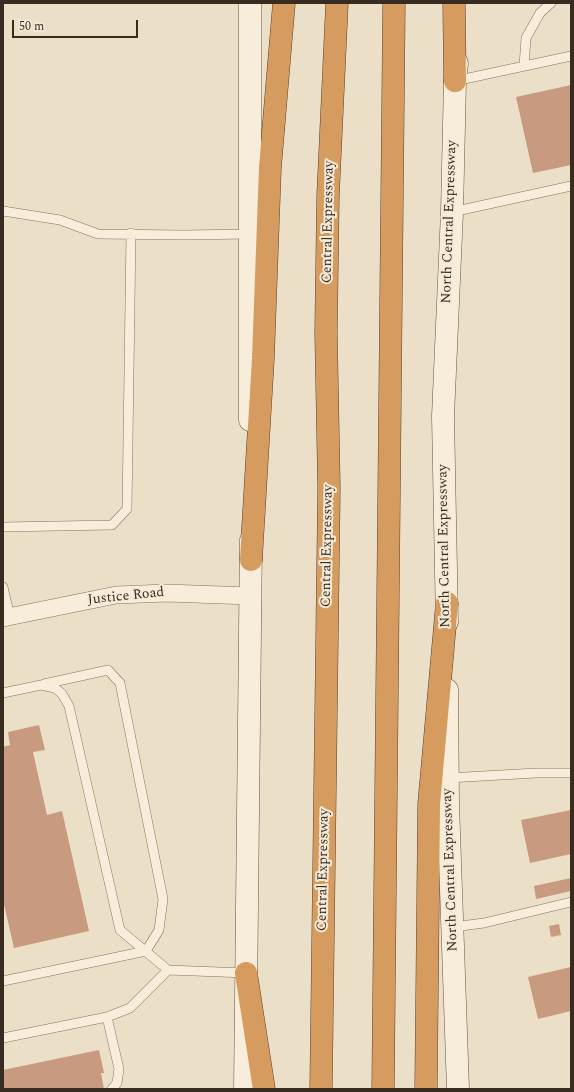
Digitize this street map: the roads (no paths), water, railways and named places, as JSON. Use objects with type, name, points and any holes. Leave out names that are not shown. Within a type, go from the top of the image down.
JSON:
[{"type":"highway","points":[[251,560],[264,359],[270,168],[284,3]]},
{"type":"highway","name":"Central Expressway","points":[[321,1089],[329,488],[327,302],[328,196],[337,3]]},
{"type":"highway","points":[[383,1089],[394,3]]},
{"type":"highway","points":[[454,3],[455,81]]},
{"type":"highway","points":[[426,1089],[429,804],[447,603]]},
{"type":"highway","points":[[246,973],[264,1089]]},
{"type":"main road","points":[[245,1089],[251,560],[249,234],[250,3]]},
{"type":"main road","name":"North Central Expressway","points":[[458,1089],[448,778],[447,603],[442,416],[452,212],[455,81],[463,3]]},
{"type":"street","name":"Justice Road","points":[[7,618],[122,595],[167,593],[250,596]]},
{"type":"lane","points":[[524,66],[526,38],[540,13],[551,3]]},
{"type":"lane","points":[[455,81],[571,56]]},
{"type":"lane","points":[[452,212],[571,186]]},
{"type":"lane","points":[[3,211],[60,220],[98,234],[249,234]]},
{"type":"lane","points":[[3,527],[112,525],[127,509],[131,233]]},
{"type":"lane","points":[[3,587],[7,618]]},
{"type":"lane","points":[[3,693],[108,670],[120,682],[163,899],[159,930],[146,951],[3,981]]},
{"type":"lane","points":[[41,685],[55,688],[62,694],[69,706],[120,930],[168,970],[246,973]]},
{"type":"lane","points":[[448,778],[536,773],[570,773]]},
{"type":"lane","points":[[453,928],[484,923],[571,902]]},
{"type":"lane","points":[[3,1038],[107,1018],[130,1008],[168,970]]},
{"type":"lane","points":[[107,1018],[119,1069],[117,1083],[112,1089]]}]
